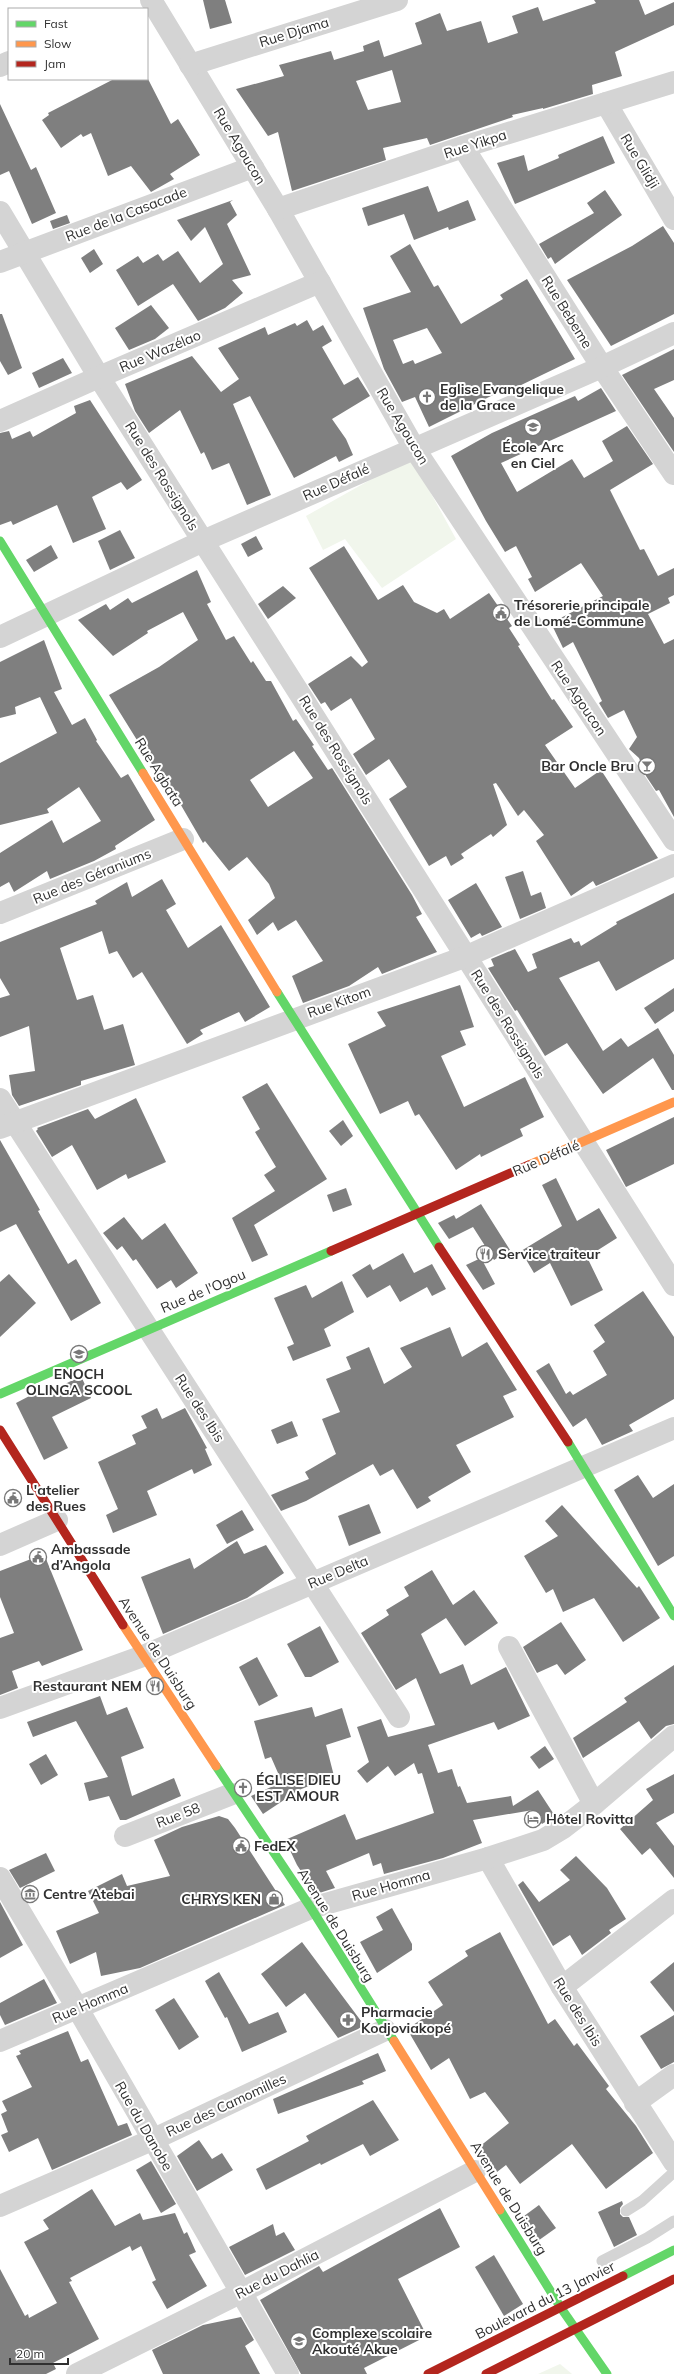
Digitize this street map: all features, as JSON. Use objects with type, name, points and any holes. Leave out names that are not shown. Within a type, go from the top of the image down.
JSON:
[{"type":"main road","name":"Rue Agbata","points":[[0,541],[294,1018],[417,1213],[584,1466],[674,1616]]},
{"type":"main road","name":"Rue Défalé","points":[[417,1213],[674,1102]]},
{"type":"main road","name":"Rue de l'Ogou","points":[[0,1394],[417,1213]]},
{"type":"main road","name":"Avenue de Duisburg","points":[[0,1430],[232,1794],[311,1908],[385,2030],[561,2308],[608,2374]]},
{"type":"main road","name":"Boulevard du 13 Janvier","points":[[428,2374],[674,2250]]},
{"type":"main road","points":[[486,2374],[576,2330],[674,2279]]},
{"type":"street","name":"Rue Djama","points":[[190,65],[397,0]]},
{"type":"street","name":"Rue Agoucon","points":[[152,7],[190,65],[278,209],[414,448],[674,840]]},
{"type":"street","name":"Rue Yikpa","points":[[278,209],[463,147],[674,82]]},
{"type":"street","name":"Rue Glidji","points":[[606,103],[674,219]]},
{"type":"street","name":"Rue Bebeme","points":[[463,147],[602,367],[674,474]]},
{"type":"street","name":"Rue de la Casacade","points":[[0,262],[253,167]]},
{"type":"street","name":"Rue des Rossignols","points":[[0,212],[99,377],[466,956],[581,1142],[674,1286]]},
{"type":"street","name":"Rue Wazélao","points":[[0,421],[320,282]]},
{"type":"street","name":"Rue Défalé","points":[[0,637],[203,541],[602,367],[674,332]]},
{"type":"street","name":"Rue des Géraniums","points":[[0,913],[184,839]]},
{"type":"street","name":"Rue Kitom","points":[[7,1125],[294,1018],[466,956],[674,865]]},
{"type":"street","name":"Rue des Ibis","points":[[0,1099],[7,1125],[150,1329],[399,1717]]},
{"type":"street","name":"Rue Delta","points":[[0,1708],[143,1656],[674,1428]]},
{"type":"street","points":[[0,1544],[57,1520]]},
{"type":"street","points":[[509,1647],[594,1804]]},
{"type":"street","name":"Rue Homma","points":[[0,2041],[78,2009],[311,1908],[488,1858],[543,1840],[594,1804],[674,1736]]},
{"type":"street","name":"Rue 58","points":[[124,1836],[232,1794]]},
{"type":"street","name":"Rue des Ibis","points":[[488,1858],[562,1987],[674,2162]]},
{"type":"street","name":"Rue du Danobe","points":[[0,1878],[78,2009],[240,2293],[288,2374]]},
{"type":"street","points":[[562,1987],[674,1900]]},
{"type":"street","name":"Rue des Camomilles","points":[[0,2206],[152,2140],[385,2030]]},
{"type":"street","points":[[635,2103],[674,2075]]},
{"type":"street","name":"Rue du Dahlia","points":[[77,2374],[240,2293],[475,2171]]},
{"type":"lane","points":[[626,2211],[642,2201],[674,2172]]},
{"type":"lane","points":[[602,2261],[647,2238],[674,2221]]},
{"type":"shaded area","points":[[411,457],[456,539],[382,588],[345,539],[323,550],[306,516]]},
{"type":"shaded area","points":[[560,2364],[572,2374],[538,2374]]},
{"type":"building","points":[[203,0],[225,0],[232,23],[210,29]]},
{"type":"building","points":[[594,0],[639,0],[645,15],[674,2],[674,25],[615,52],[622,76],[592,85],[593,94],[543,109],[512,115],[513,117],[430,145],[427,138],[383,148],[386,160],[292,191],[278,132],[268,136],[236,89],[284,76],[279,65],[331,51],[334,60],[364,51],[363,46],[379,40],[384,57],[422,44],[415,23],[440,13],[447,31],[481,21],[488,43],[518,33],[512,16],[538,7],[543,21],[596,3]],"holes":[[[392,70],[401,102],[368,110],[356,81]]]},
{"type":"building","points":[[148,79],[171,124],[178,119],[200,155],[170,174],[174,179],[151,192],[131,166],[108,176],[91,133],[83,137],[81,134],[61,148],[42,120],[49,115],[48,113],[112,80]]},
{"type":"building","points":[[0,104],[31,170],[36,167],[56,213],[32,224],[9,171],[0,175]]},
{"type":"building","points":[[603,136],[615,163],[515,204],[497,163],[524,155],[528,171],[559,158],[558,155]]},
{"type":"building","points":[[428,186],[438,212],[468,200],[476,220],[449,230],[448,227],[414,240],[404,214],[368,226],[362,208]]},
{"type":"building","points":[[605,190],[622,215],[555,264],[551,257],[548,259],[539,244],[594,213],[587,203]]},
{"type":"building","points":[[233,200],[230,202],[237,215],[227,224],[251,275],[232,280],[243,293],[225,308],[198,321],[173,284],[138,306],[116,270],[138,256],[143,263],[158,254],[163,261],[178,251],[200,283],[223,264],[205,227],[191,241],[177,220]]},
{"type":"building","points":[[67,215],[70,223],[53,229],[50,221]]},
{"type":"building","points":[[663,226],[674,243],[674,314],[611,346],[567,280],[632,246]]},
{"type":"building","points":[[410,244],[434,287],[438,285],[461,324],[503,299],[500,295],[527,279],[575,359],[515,388],[513,385],[429,427],[415,397],[402,402],[384,369],[363,308],[411,292],[390,256]],"holes":[[[427,328],[442,353],[415,364],[413,360],[403,364],[393,340]]]},
{"type":"building","points":[[94,249],[103,264],[90,273],[81,258]]},
{"type":"building","points":[[151,305],[169,328],[155,339],[129,350],[115,328]]},
{"type":"building","points":[[0,314],[2,314],[22,368],[8,375],[0,361]]},
{"type":"building","points":[[307,320],[313,331],[323,325],[332,341],[322,347],[344,385],[358,377],[370,396],[332,419],[346,439],[353,455],[339,462],[336,456],[294,478],[250,396],[233,404],[271,495],[247,505],[229,463],[212,470],[204,452],[201,454],[180,410],[149,433],[135,411],[125,384],[192,356],[221,392],[239,379],[218,348],[265,327],[268,335],[295,323],[297,326]]},
{"type":"building","points":[[674,349],[674,380],[654,389],[674,418],[674,452],[622,375]]},
{"type":"building","points":[[63,358],[72,373],[39,388],[32,373]]},
{"type":"building","points":[[601,388],[616,411],[501,463],[517,492],[572,459],[584,478],[613,461],[602,441],[627,426],[653,464],[610,490],[640,550],[644,549],[658,576],[674,568],[674,595],[668,598],[670,603],[648,614],[664,644],[674,639],[674,817],[659,790],[656,791],[646,776],[639,758],[629,749],[637,737],[624,710],[608,718],[599,703],[602,701],[573,642],[563,648],[551,623],[603,596],[581,563],[535,592],[528,579],[532,577],[516,546],[505,552],[486,521],[451,456],[492,433],[575,396],[578,401]]},
{"type":"building","points":[[90,400],[142,480],[127,490],[121,482],[92,497],[106,529],[73,543],[57,505],[13,525],[11,521],[0,525],[0,433],[9,431],[12,439],[30,431],[33,437],[76,413],[74,406]]},
{"type":"building","points":[[120,530],[135,558],[110,570],[98,541]]},
{"type":"building","points":[[256,536],[263,549],[248,557],[241,544]]},
{"type":"building","points":[[51,545],[58,558],[34,572],[26,560]]},
{"type":"building","points":[[344,546],[378,600],[403,585],[414,602],[437,613],[444,609],[450,619],[489,593],[512,626],[509,628],[520,645],[518,646],[552,700],[554,699],[573,727],[545,745],[575,788],[601,770],[658,858],[596,886],[593,881],[571,896],[536,841],[544,835],[524,810],[518,816],[496,783],[493,784],[507,825],[493,837],[491,834],[461,854],[464,858],[451,866],[446,856],[429,866],[389,799],[407,787],[389,759],[366,775],[353,754],[375,739],[351,698],[331,711],[325,702],[321,704],[308,684],[351,656],[362,667],[368,662],[309,568]]},
{"type":"building","points":[[197,570],[211,602],[207,604],[226,640],[234,636],[251,663],[253,661],[266,681],[271,681],[293,721],[296,719],[314,745],[312,746],[328,770],[332,768],[412,895],[422,914],[416,917],[437,952],[382,974],[378,967],[349,986],[303,1003],[292,976],[323,961],[296,920],[278,931],[273,922],[257,935],[248,920],[275,898],[269,884],[247,857],[229,871],[205,841],[203,843],[171,788],[168,790],[109,695],[159,667],[198,640],[183,612],[147,631],[148,633],[113,656],[78,620],[106,604],[110,610],[128,598],[132,603]],"holes":[[[294,751],[313,778],[268,807],[250,780]]]},
{"type":"building","points":[[283,586],[296,598],[268,619],[258,604]]},
{"type":"building","points":[[44,640],[62,689],[54,692],[72,725],[85,718],[97,740],[96,741],[121,778],[128,774],[155,820],[115,846],[116,849],[94,861],[50,879],[47,871],[14,892],[9,882],[0,887],[0,853],[52,820],[63,843],[101,821],[79,787],[47,809],[49,813],[0,825],[0,763],[57,733],[40,697],[15,707],[16,714],[0,718],[0,662]]},
{"type":"building","points":[[523,871],[531,896],[541,892],[546,908],[520,919],[505,877]]},
{"type":"building","points":[[162,879],[176,904],[166,910],[188,948],[221,925],[270,1007],[245,1022],[239,1012],[200,1030],[203,1034],[187,1044],[142,972],[133,978],[117,951],[109,954],[102,931],[60,948],[77,1000],[93,995],[104,1030],[123,1024],[135,1065],[81,1081],[81,1085],[19,1106],[12,1095],[9,1075],[35,1071],[29,1026],[0,1037],[0,998],[10,995],[0,978],[0,942],[97,904],[95,901],[127,882],[132,897]]},
{"type":"building","points":[[476,883],[502,927],[482,936],[480,933],[471,938],[448,900]]},
{"type":"building","points":[[674,893],[674,959],[616,991],[599,961],[559,978],[603,1051],[621,1038],[628,1047],[658,1028],[674,1055],[674,1090],[672,1090],[653,1058],[603,1094],[567,1043],[545,1056],[517,1010],[515,1011],[488,968],[494,966],[491,959],[515,949],[528,972],[537,968],[532,954],[571,938],[574,943],[579,941],[581,946],[617,924],[616,922]]},
{"type":"building","points":[[460,985],[474,1027],[460,1031],[466,1045],[441,1056],[464,1107],[525,1077],[544,1117],[520,1129],[523,1136],[481,1157],[480,1154],[456,1170],[419,1114],[415,1116],[408,1101],[380,1114],[348,1044],[386,1026],[377,1012]]},
{"type":"building","points":[[674,988],[674,1011],[655,1024],[644,1008]]},
{"type":"building","points":[[267,1083],[327,1179],[254,1225],[268,1255],[252,1262],[232,1218],[275,1191],[264,1175],[276,1167],[255,1132],[260,1129],[242,1097]]},
{"type":"building","points":[[136,1098],[166,1162],[128,1179],[126,1174],[97,1190],[72,1145],[52,1157],[36,1131],[38,1129],[37,1128],[88,1109],[95,1119]]},
{"type":"building","points":[[674,1117],[674,1164],[626,1187],[606,1150]]},
{"type":"building","points":[[343,1120],[353,1136],[341,1146],[329,1131]]},
{"type":"building","points":[[0,1140],[40,1210],[38,1211],[68,1264],[76,1259],[101,1303],[71,1321],[16,1224],[0,1232]]},
{"type":"building","points":[[556,1178],[577,1221],[599,1208],[617,1238],[587,1257],[603,1290],[571,1306],[550,1263],[534,1273],[521,1251],[562,1226],[542,1185]]},
{"type":"building","points":[[346,1188],[352,1205],[333,1212],[327,1195]]},
{"type":"building","points":[[481,1204],[510,1250],[494,1260],[473,1227],[449,1239],[438,1223],[454,1215],[456,1219]]},
{"type":"building","points":[[124,1217],[142,1240],[165,1223],[198,1273],[176,1288],[171,1280],[157,1289],[136,1259],[133,1261],[122,1246],[117,1250],[103,1233]]},
{"type":"building","points":[[403,1253],[414,1273],[432,1264],[446,1289],[432,1296],[427,1287],[400,1302],[390,1285],[367,1298],[352,1275],[370,1264],[373,1270]]},
{"type":"building","points":[[481,1258],[495,1284],[483,1290],[466,1265]]},
{"type":"building","points":[[9,1274],[36,1303],[0,1337],[0,1282]]},
{"type":"building","points":[[342,1281],[354,1312],[324,1329],[331,1346],[293,1361],[287,1347],[294,1344],[274,1298],[306,1285],[312,1298]]},
{"type":"building","points":[[643,1291],[674,1337],[674,1399],[629,1425],[633,1431],[602,1445],[586,1418],[573,1427],[536,1371],[549,1363],[566,1394],[570,1391],[573,1395],[607,1375],[593,1351],[605,1342],[594,1325]]},
{"type":"building","points":[[450,1327],[462,1357],[487,1342],[517,1390],[503,1396],[514,1417],[456,1445],[471,1472],[428,1497],[431,1501],[417,1509],[393,1469],[380,1476],[373,1464],[306,1501],[281,1511],[271,1495],[309,1479],[305,1472],[336,1454],[322,1419],[340,1412],[326,1379],[351,1369],[346,1357],[369,1347],[384,1384],[412,1367],[400,1348]]},
{"type":"building","points":[[81,1376],[91,1398],[52,1417],[68,1448],[44,1460],[16,1403],[39,1391],[41,1396]]},
{"type":"building","points":[[157,1408],[162,1419],[185,1408],[207,1448],[205,1449],[212,1465],[194,1474],[192,1469],[147,1491],[157,1515],[113,1533],[106,1515],[118,1509],[98,1462],[136,1444],[132,1435],[147,1428],[141,1416]]},
{"type":"building","points":[[292,1421],[298,1436],[277,1444],[271,1430]]},
{"type":"building","points":[[638,1475],[653,1498],[674,1484],[674,1556],[658,1566],[614,1490]]},
{"type":"building","points":[[369,1504],[381,1533],[349,1546],[338,1516]]},
{"type":"building","points":[[562,1505],[637,1588],[639,1586],[660,1618],[623,1642],[594,1598],[563,1612],[553,1589],[546,1593],[524,1556],[558,1536],[545,1521]]},
{"type":"building","points":[[242,1510],[254,1530],[227,1544],[216,1525]]},
{"type":"building","points":[[237,1541],[244,1554],[266,1545],[284,1573],[247,1598],[163,1634],[141,1577],[190,1558],[194,1569]]},
{"type":"building","points":[[44,1554],[83,1650],[42,1666],[39,1661],[12,1671],[18,1688],[0,1695],[0,1638],[14,1633],[0,1597],[0,1571]]},
{"type":"building","points":[[432,1570],[453,1605],[474,1590],[498,1623],[465,1646],[446,1618],[421,1634],[440,1674],[463,1664],[471,1685],[506,1667],[530,1716],[498,1730],[494,1722],[428,1745],[438,1773],[452,1769],[458,1787],[460,1786],[467,1803],[511,1796],[513,1806],[538,1790],[555,1816],[542,1824],[533,1810],[473,1820],[482,1843],[443,1858],[384,1874],[381,1863],[373,1866],[369,1853],[326,1871],[335,1888],[316,1894],[297,1865],[285,1840],[345,1814],[356,1840],[434,1813],[422,1773],[418,1774],[414,1763],[395,1776],[388,1766],[367,1783],[357,1771],[369,1762],[357,1727],[381,1719],[388,1737],[435,1725],[416,1678],[396,1690],[361,1633],[389,1615],[386,1610],[409,1596],[404,1587]]},
{"type":"building","points":[[561,1622],[586,1660],[565,1675],[557,1664],[537,1673],[523,1647]]},
{"type":"building","points":[[320,1626],[339,1662],[311,1677],[305,1677],[287,1644]]},
{"type":"building","points":[[257,1657],[278,1696],[259,1706],[239,1667]]},
{"type":"building","points":[[674,1665],[674,1724],[666,1726],[651,1739],[639,1721],[583,1758],[573,1738],[627,1702],[624,1698]]},
{"type":"building","points":[[100,1696],[107,1715],[127,1707],[144,1748],[121,1757],[132,1796],[174,1778],[181,1796],[126,1820],[120,1820],[109,1796],[89,1801],[84,1783],[108,1777],[76,1721],[33,1737],[27,1722]]},
{"type":"building","points":[[312,1707],[315,1717],[342,1708],[351,1737],[326,1745],[334,1776],[299,1790],[263,1814],[251,1796],[282,1782],[271,1757],[265,1759],[254,1721]]},
{"type":"building","points":[[545,1746],[554,1759],[539,1769],[530,1757]]},
{"type":"building","points":[[46,1754],[58,1775],[41,1785],[29,1764]]},
{"type":"building","points":[[674,1774],[674,1813],[656,1823],[674,1846],[674,1878],[650,1848],[642,1855],[620,1829],[653,1800],[646,1789]]},
{"type":"building","points":[[219,1816],[228,1819],[235,1828],[285,1905],[140,1968],[101,1976],[96,1952],[70,1964],[56,1931],[99,1913],[88,1891],[122,1874],[127,1886],[170,1876],[154,1840],[182,1827]]},
{"type":"building","points":[[46,1853],[55,1871],[20,1888],[9,1870]]},
{"type":"building","points":[[576,1856],[607,1888],[626,1919],[609,1930],[611,1933],[582,1955],[570,1935],[553,1946],[518,1885],[523,1881],[539,1902],[570,1880],[560,1870]]},
{"type":"building","points":[[0,1902],[23,1945],[0,1958]]},
{"type":"building","points":[[392,1908],[412,1944],[412,1950],[377,1973],[360,1942],[383,1930],[376,1917]]},
{"type":"building","points":[[500,1932],[548,2024],[555,2019],[574,2046],[577,2043],[609,2086],[606,2089],[636,2126],[653,2153],[606,2189],[572,2144],[520,2184],[506,2165],[497,2172],[479,2147],[509,2123],[485,2092],[470,2099],[449,2058],[431,2070],[407,2029],[443,2005],[428,1982],[468,1956],[465,1951]]},
{"type":"building","points":[[302,1942],[364,2025],[338,2038],[305,1993],[286,2007],[261,1974]]},
{"type":"building","points":[[674,1962],[674,2012],[650,1982]]},
{"type":"building","points":[[219,1972],[249,2024],[278,2012],[287,2032],[242,2052],[227,2017],[225,2018],[205,1981]]},
{"type":"building","points":[[44,1979],[57,2003],[5,2025],[0,2015],[0,2003]]},
{"type":"building","points":[[174,1998],[199,2037],[179,2050],[155,2010]]},
{"type":"building","points":[[674,2015],[674,2062],[661,2069],[640,2036]]},
{"type":"building","points":[[68,2031],[81,2062],[88,2059],[118,2126],[127,2123],[132,2135],[52,2170],[38,2138],[9,2152],[1,2135],[8,2132],[1,2114],[7,2111],[2,2101],[32,2087],[16,2056],[21,2054],[19,2051]]},
{"type":"building","points":[[378,2053],[386,2071],[362,2081],[364,2084],[278,2114],[273,2099]]},
{"type":"building","points":[[373,2100],[399,2140],[370,2156],[363,2144],[321,2165],[320,2163],[266,2190],[256,2169],[309,2141],[306,2136]]},
{"type":"building","points":[[199,2140],[212,2159],[222,2153],[233,2170],[197,2191],[177,2156]]},
{"type":"building","points":[[151,2161],[176,2204],[161,2213],[136,2170]]},
{"type":"building","points":[[92,2189],[115,2226],[140,2213],[143,2220],[175,2213],[184,2234],[187,2232],[196,2252],[189,2255],[207,2286],[167,2309],[152,2282],[156,2280],[141,2246],[132,2251],[130,2246],[70,2278],[72,2281],[69,2282],[99,2339],[53,2363],[56,2369],[46,2374],[0,2374],[0,2269],[25,2316],[28,2314],[29,2318],[57,2303],[24,2242],[49,2229],[43,2220]]},
{"type":"building","points":[[622,2201],[623,2204],[620,2208],[620,2214],[623,2217],[629,2217],[637,2235],[614,2247],[598,2212]]},
{"type":"building","points":[[539,2205],[556,2228],[535,2243],[520,2219]]},
{"type":"building","points":[[440,2208],[460,2247],[398,2279],[427,2336],[364,2368],[367,2374],[301,2374],[260,2300],[319,2266],[323,2272]]},
{"type":"building","points":[[273,2224],[276,2236],[284,2232],[295,2250],[245,2275],[229,2247]]},
{"type":"building","points":[[494,2255],[523,2304],[504,2316],[475,2267]]},
{"type":"building","points":[[241,2317],[254,2340],[245,2346],[260,2374],[163,2374],[152,2350],[203,2325]]},
{"type":"traffic: fast","points":[[0,541],[143,773]]},
{"type":"traffic: fast","points":[[277,992],[439,1247]]},
{"type":"traffic: fast","points":[[0,1394],[331,1251]]},
{"type":"traffic: fast","points":[[568,1442],[674,1616]]},
{"type":"traffic: fast","points":[[216,1766],[311,1908],[394,2041]]},
{"type":"traffic: fast","points":[[500,2210],[561,2308],[607,2374]]},
{"type":"traffic: fast","points":[[623,2276],[674,2250]]},
{"type":"traffic: slow","points":[[143,773],[277,992]]},
{"type":"traffic: slow","points":[[529,1165],[674,1102]]},
{"type":"traffic: slow","points":[[123,1625],[216,1766]]},
{"type":"traffic: slow","points":[[394,2041],[500,2210]]},
{"type":"traffic: jam","points":[[331,1251],[529,1165]]},
{"type":"traffic: jam","points":[[439,1247],[568,1442]]},
{"type":"traffic: jam","points":[[0,1430],[123,1625]]},
{"type":"traffic: jam","points":[[428,2374],[623,2276]]},
{"type":"traffic: jam","points":[[486,2374],[674,2279]]},
{"type":"place","name":"Eglise Evangelique de la Grace","points":[[427,397]]},
{"type":"place","name":"École Arc en Ciel","points":[[533,427]]},
{"type":"place","name":"Trésorerie principale de Lomé-Commune","points":[[501,613]]},
{"type":"place","name":"Bar Oncle Bru","points":[[647,766]]},
{"type":"place","name":"Service traiteur","points":[[485,1254]]},
{"type":"place","name":"ENOCH OLINGA SCOOL","points":[[79,1354]]},
{"type":"place","name":"L'atelier des Rues","points":[[13,1498]]},
{"type":"place","name":"Ambassade d’Angola","points":[[38,1557]]},
{"type":"place","name":"Restaurant NEM","points":[[155,1686]]},
{"type":"place","name":"ÉGLISE DIEU EST AMOUR","points":[[243,1788]]},
{"type":"place","name":"Hôtel Rovitta","points":[[533,1819]]},
{"type":"place","name":"FedEX","points":[[241,1846]]},
{"type":"place","name":"Centre Atebai","points":[[30,1894]]},
{"type":"place","name":"CHRYS KEN","points":[[274,1899]]},
{"type":"place","name":"Pharmacie Kodjoviakopé","points":[[348,2020]]},
{"type":"place","name":"Complexe scolaire Akouté Akue","points":[[299,2341]]}]
